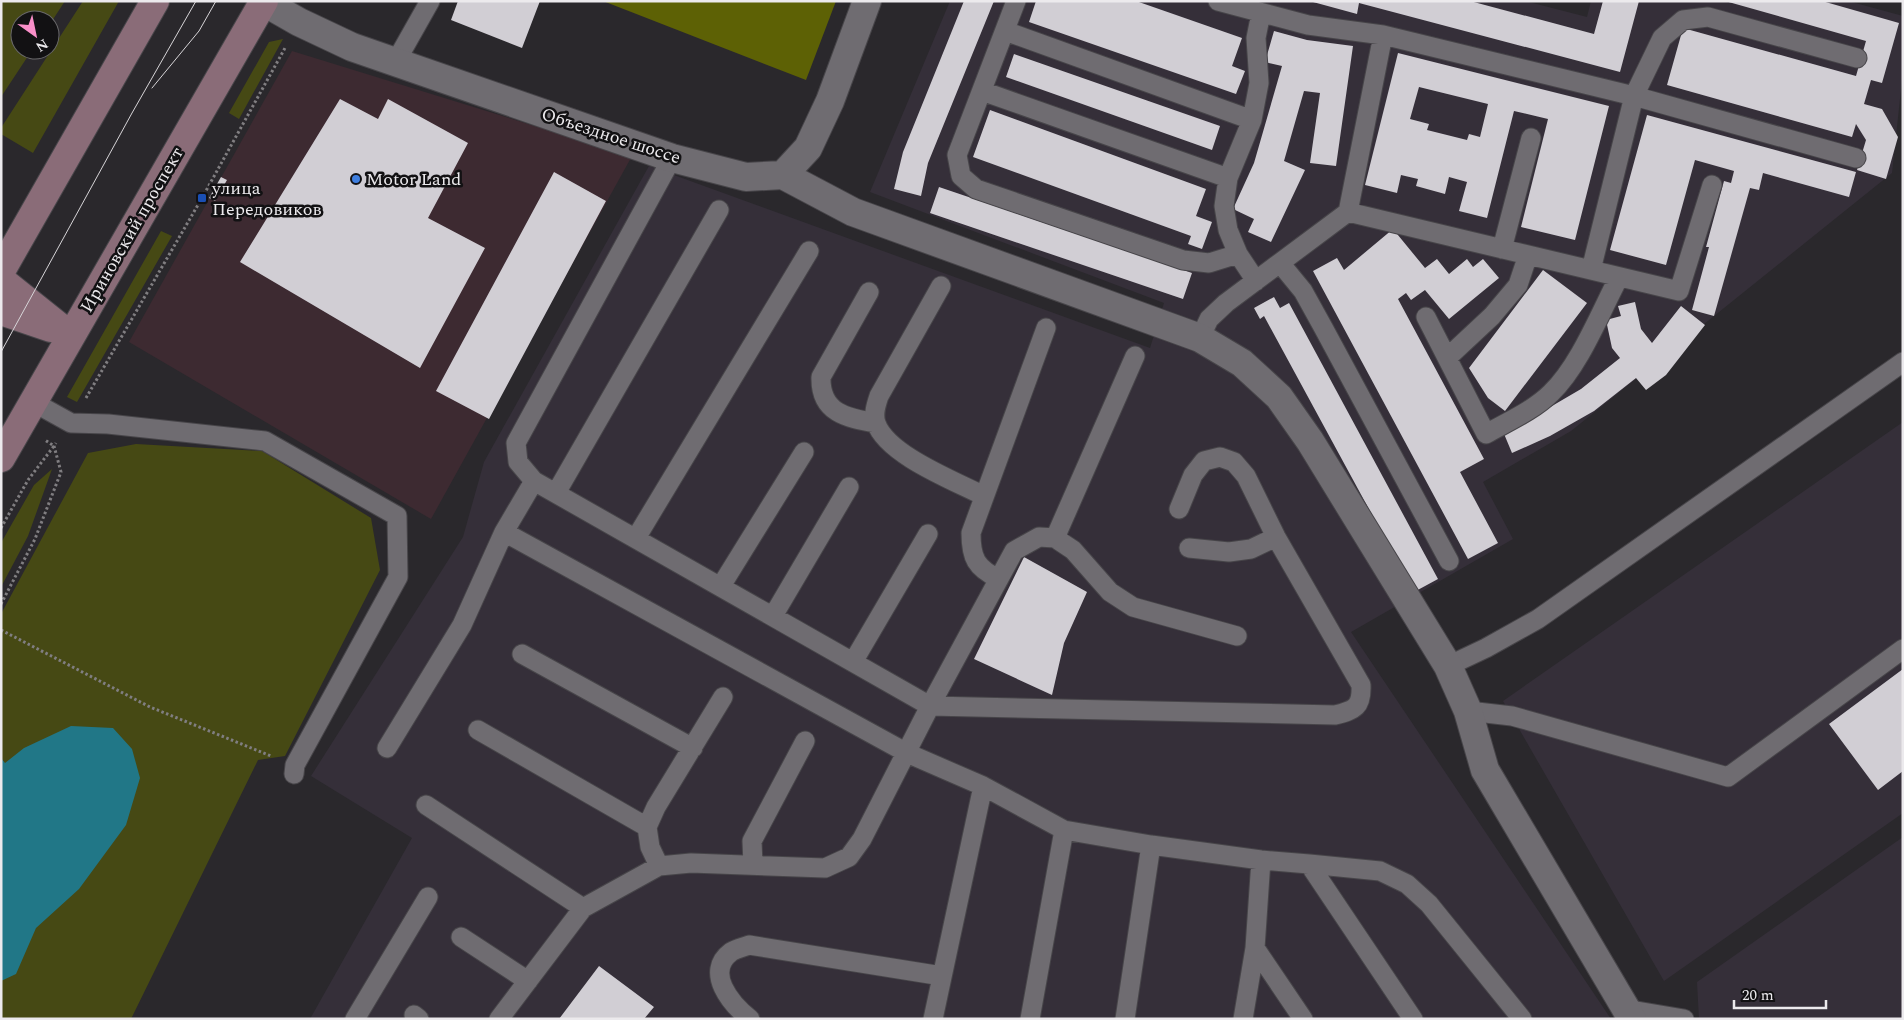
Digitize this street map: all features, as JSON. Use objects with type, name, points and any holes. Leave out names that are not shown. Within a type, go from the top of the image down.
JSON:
[{"type":"main road","points":[[1,271],[155,1]]},
{"type":"main road","name":"Ириновский проспект","points":[[1,458],[264,2]]},
{"type":"main road","points":[[1,280],[71,336]]},
{"type":"main road","points":[[1,311],[71,336]]},
{"type":"street","points":[[867,1],[830,101],[808,148],[784,175],[853,212],[1200,338],[1242,363],[1279,397],[1310,441],[1448,666],[1468,711],[1485,770],[1628,1014]]},
{"type":"street","name":"Объездное шоссе","points":[[264,2],[299,22],[352,48],[672,158],[746,176],[784,175]]},
{"type":"lane","points":[[395,63],[430,1]]},
{"type":"lane","points":[[1016,1],[957,155],[961,176],[976,189],[1183,260],[1209,263],[1238,254]]},
{"type":"lane","points":[[1218,1],[1308,25],[1383,35],[1634,96],[1856,158]]},
{"type":"lane","points":[[1256,281],[1238,254],[1228,230],[1224,206],[1228,178],[1252,120],[1259,83],[1256,38],[1261,13]]},
{"type":"lane","points":[[1591,270],[1634,96],[1662,38],[1683,20],[1708,17],[1858,58]]},
{"type":"lane","points":[[1005,31],[1252,120]]},
{"type":"lane","points":[[1200,338],[1209,320],[1226,304],[1348,212],[1383,35]]},
{"type":"lane","points":[[982,91],[1228,178]]},
{"type":"lane","points":[[1502,249],[1531,138]]},
{"type":"lane","points":[[672,158],[516,443],[518,462],[534,481],[930,706],[1336,716],[1352,711],[1362,699],[1361,685],[1276,537],[1246,476],[1234,462],[1220,457],[1204,461],[1193,475],[1179,508]]},
{"type":"lane","points":[[1348,212],[1679,291],[1712,185]]},
{"type":"lane","points":[[556,494],[720,210]]},
{"type":"lane","points":[[636,538],[809,251]]},
{"type":"lane","points":[[1447,358],[1492,316],[1518,285],[1528,255]]},
{"type":"lane","points":[[1280,263],[1303,291],[1449,561]]},
{"type":"lane","points":[[1426,317],[1486,434],[1520,416],[1551,394],[1575,363],[1619,277]]},
{"type":"lane","points":[[941,286],[878,396],[875,410],[876,423],[886,439],[903,454],[984,496]]},
{"type":"lane","points":[[869,292],[821,377],[820,391],[828,404],[842,414],[876,423]]},
{"type":"lane","points":[[999,579],[985,572],[975,560],[971,548],[970,534],[1046,328]]},
{"type":"lane","points":[[1055,538],[1135,356]]},
{"type":"lane","points":[[1448,666],[1538,620],[1903,362]]},
{"type":"lane","points":[[33,402],[71,424],[108,424],[265,441],[397,516],[398,577],[294,770]]},
{"type":"lane","points":[[721,586],[804,452]]},
{"type":"lane","points":[[387,748],[462,626],[504,532],[534,481]]},
{"type":"lane","points":[[773,616],[850,487]]},
{"type":"lane","points":[[504,532],[906,753],[983,786],[1064,830],[1150,845],[1261,860],[1380,870],[1407,884],[1428,904],[1522,1019]]},
{"type":"lane","points":[[853,662],[928,534]]},
{"type":"lane","points":[[499,1019],[583,908],[659,866],[691,863],[825,868],[848,857],[862,839],[930,706],[1014,551],[1026,543],[1040,537],[1055,538],[1073,550],[1110,592],[1133,607],[1237,636]]},
{"type":"lane","points":[[1189,548],[1229,552],[1251,549],[1276,537]]},
{"type":"lane","points":[[1468,711],[1512,716],[1728,777],[1903,649]]},
{"type":"lane","points":[[522,654],[693,748]]},
{"type":"lane","points":[[659,866],[650,847],[647,827],[656,808],[723,697]]},
{"type":"lane","points":[[478,730],[647,827]]},
{"type":"lane","points":[[753,865],[752,841],[805,741]]},
{"type":"lane","points":[[933,1019],[983,786]]},
{"type":"lane","points":[[426,805],[583,908]]},
{"type":"lane","points":[[1030,1019],[1064,830]]},
{"type":"lane","points":[[1126,1019],[1150,845]]},
{"type":"lane","points":[[1243,1019],[1255,948],[1261,860]]},
{"type":"lane","points":[[1309,864],[1413,1019]]},
{"type":"lane","points":[[355,1019],[428,897]]},
{"type":"lane","points":[[461,937],[528,981]]},
{"type":"lane","points":[[750,1019],[726,994],[719,978],[720,963],[732,952],[749,945],[942,976]]},
{"type":"lane","points":[[1255,948],[1303,1019]]},
{"type":"lane","points":[[1628,1014],[1684,1019]]},
{"type":"path","points":[[1,528],[28,480],[71,424],[202,198],[299,22]]},
{"type":"path","points":[[1,604],[35,539],[61,472],[54,446],[44,440]]},
{"type":"path","points":[[1,630],[150,707],[294,770]]},
{"type":"shaded area","points":[[603,1],[836,1],[806,80]]},
{"type":"shaded area","points":[[950,1],[1525,1],[1587,17],[1591,1],[1848,1],[1903,16],[1903,71],[1892,173],[1571,431],[1483,482],[1513,539],[1351,632],[1611,1019],[310,1019],[412,838],[311,776],[463,537],[484,462],[649,166],[1150,348],[1164,303],[870,192]]},
{"type":"shaded area","points":[[292,51],[632,156],[431,519],[129,342]]},
{"type":"shaded area","points":[[1903,422],[1903,813],[1664,981],[1503,701]]},
{"type":"shaded area","points":[[1903,837],[1903,1019],[1699,1019],[1697,982]]},
{"type":"green space","points":[[1,1],[65,1],[59,10],[10,10],[10,60],[25,60],[1,97]]},
{"type":"green space","points":[[83,1],[119,1],[33,153],[1,134],[1,128],[45,60],[60,60],[60,37]]},
{"type":"green space","points":[[283,39],[239,119],[229,113],[269,42]]},
{"type":"green space","points":[[161,231],[172,236],[77,402],[67,397]]},
{"type":"green space","points":[[136,444],[262,451],[371,518],[380,570],[285,756],[258,760],[131,1019],[1,1019],[1,614],[88,453]]},
{"type":"green space","points":[[52,469],[28,536],[1,587],[1,543],[34,485]]},
{"type":"water","points":[[71,726],[113,728],[132,749],[140,778],[126,825],[79,889],[36,928],[16,974],[1,981],[1,758],[5,763],[24,748]]},
{"type":"building","points":[[458,1],[540,1],[522,48],[451,20]]},
{"type":"building","points":[[964,1],[994,1],[928,163],[921,196],[894,189],[903,152]]},
{"type":"building","points":[[1036,1],[1136,1],[1242,38],[1232,66],[1245,71],[1236,94],[1029,22]]},
{"type":"building","points":[[1470,1],[1594,34],[1603,1],[1639,1],[1620,72],[1359,3],[1357,14],[1313,2]]},
{"type":"building","points":[[1725,1],[1822,1],[1899,23],[1882,83],[1871,80],[1864,104],[1882,109],[1898,137],[1886,179],[1857,170],[1866,140],[1856,124],[1852,137],[1667,85],[1683,28],[1856,76],[1866,41]]},
{"type":"building","points":[[1274,31],[1307,40],[1353,46],[1336,166],[1310,163],[1320,93],[1304,91],[1284,161],[1305,170],[1271,242],[1248,232],[1254,219],[1233,209],[1254,163],[1282,66],[1265,62]]},
{"type":"building","points":[[1398,53],[1609,106],[1575,240],[1521,227],[1548,119],[1514,111],[1487,218],[1459,211],[1467,182],[1449,177],[1445,194],[1416,186],[1418,179],[1401,175],[1397,193],[1365,185]],"holes":[[[1419,87],[1488,104],[1480,137],[1469,134],[1467,140],[1427,130],[1429,124],[1410,119]]]},
{"type":"building","points":[[1014,54],[1220,126],[1212,150],[1006,77]]},
{"type":"building","points":[[340,99],[378,119],[388,99],[468,143],[428,218],[485,248],[420,368],[240,262]]},
{"type":"building","points":[[990,110],[1206,189],[1196,216],[1212,222],[1202,249],[1188,244],[1191,236],[973,157]]},
{"type":"building","points":[[1647,115],[1856,172],[1849,197],[1763,173],[1759,190],[1750,188],[1714,316],[1692,310],[1709,247],[1706,247],[1724,181],[1731,183],[1734,171],[1695,160],[1666,265],[1610,250]]},
{"type":"building","points":[[554,172],[606,201],[489,419],[436,391]]},
{"type":"building","points":[[221,177],[227,180],[215,201],[209,198]]},
{"type":"building","points":[[939,187],[1192,273],[1183,299],[930,213]]},
{"type":"building","points":[[1393,229],[1425,268],[1437,259],[1449,274],[1467,259],[1473,267],[1483,259],[1499,278],[1449,319],[1425,290],[1411,300],[1406,293],[1398,299],[1484,459],[1460,472],[1498,543],[1468,559],[1313,271],[1337,258],[1344,270]]},
{"type":"building","points":[[1543,270],[1587,303],[1505,411],[1488,398],[1469,368]]},
{"type":"building","points":[[1274,297],[1280,308],[1289,303],[1438,579],[1414,592],[1264,316],[1260,319],[1254,308]]},
{"type":"building","points":[[1635,302],[1641,329],[1652,343],[1681,306],[1705,325],[1666,375],[1646,390],[1636,378],[1594,411],[1550,436],[1512,453],[1502,429],[1540,413],[1581,389],[1620,358],[1612,348],[1606,320],[1621,316],[1618,306]]},
{"type":"building","points":[[1024,557],[1087,592],[1064,643],[1052,695],[974,659]]},
{"type":"building","points":[[1903,669],[1903,771],[1878,790],[1829,724]]},
{"type":"building","points":[[599,966],[654,1007],[644,1019],[559,1019]]},
{"type":"tram line","points":[[1,352],[132,113],[196,1]]},
{"type":"tram line","points":[[152,88],[199,31],[216,1]]},
{"type":"place","name":"Motor Land","points":[[356,179]]},
{"type":"place","name":"улица Передовиков","points":[[202,198]]}]
